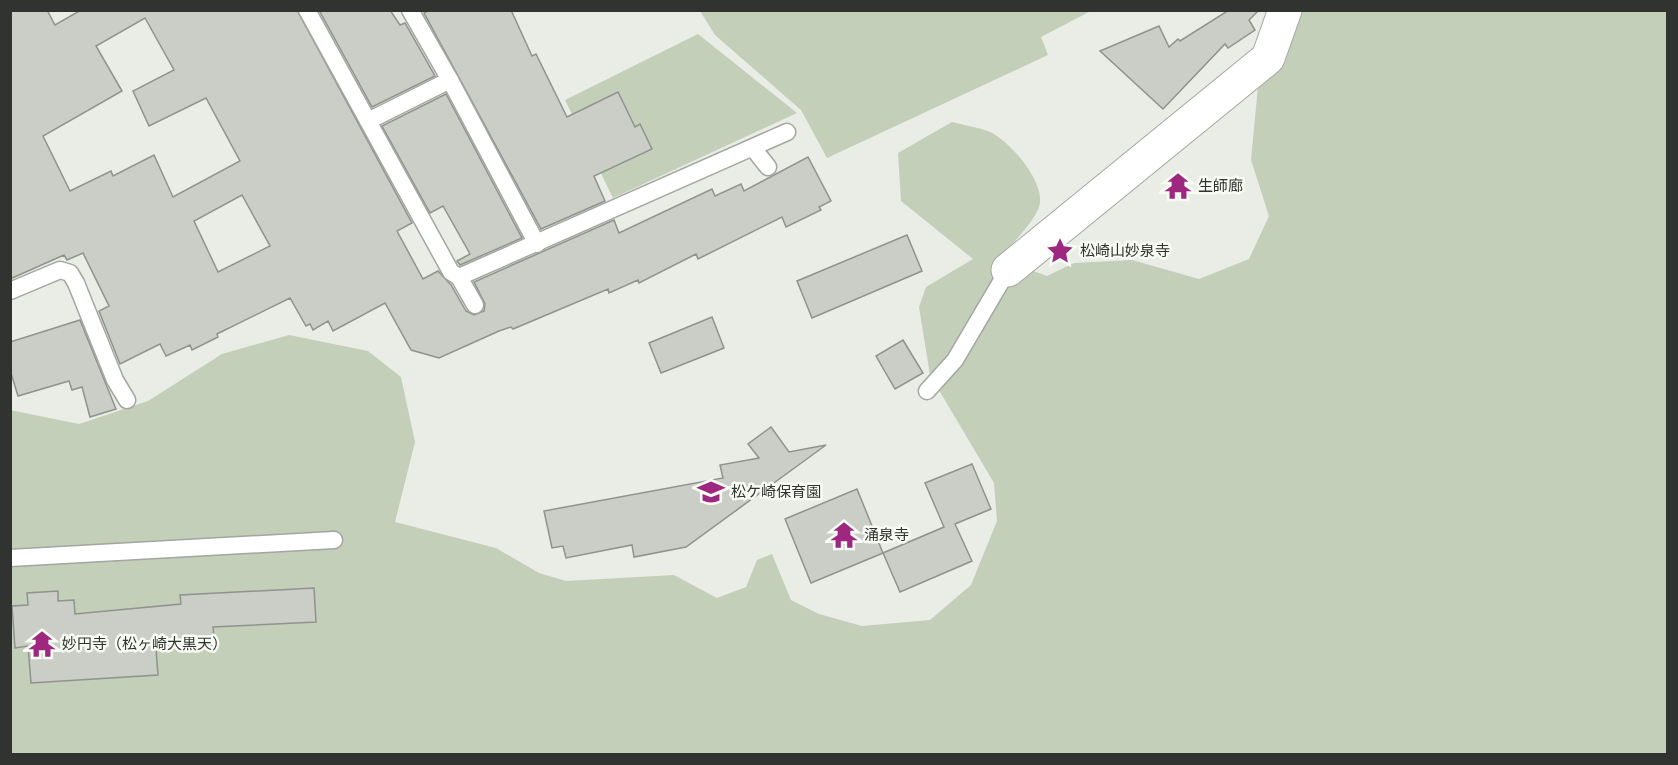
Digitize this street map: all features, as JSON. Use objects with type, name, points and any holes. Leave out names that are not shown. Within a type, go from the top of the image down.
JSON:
[{"type":"street","points":[[1008,270],[1268,58],[1285,10]]},
{"type":"lane","points":[[307,10],[451,272],[459,277],[475,305]]},
{"type":"lane","points":[[410,10],[537,244]]},
{"type":"lane","points":[[368,121],[450,80]]},
{"type":"lane","points":[[459,277],[787,132]]},
{"type":"lane","points":[[753,148],[768,167]]},
{"type":"lane","points":[[10,291],[60,270],[70,273],[115,380],[127,400]]},
{"type":"lane","points":[[927,391],[955,360],[1008,270]]},
{"type":"lane","points":[[10,558],[334,540]]},
{"type":"green space","points":[[700,11],[1091,11],[1041,37],[1048,55],[827,158],[801,110],[715,35]]},
{"type":"green space","points":[[1290,11],[1667,11],[1667,754],[11,754],[10,410],[79,424],[148,401],[222,354],[289,335],[368,351],[401,377],[415,442],[395,522],[496,548],[539,573],[566,581],[674,575],[717,598],[746,587],[757,560],[772,554],[791,600],[819,614],[862,626],[930,620],[971,585],[997,521],[994,483],[930,375],[919,307],[926,287],[973,259],[901,201],[898,153],[952,122],[988,131],[1014,151],[1036,183],[1040,203],[1029,225],[1000,259],[1047,276],[1074,263],[1132,260],[1199,279],[1249,259],[1269,216],[1251,160],[1258,86]]},
{"type":"green space","points":[[698,34],[797,113],[613,198],[565,100]]},
{"type":"building","points":[[10,10],[47,10],[55,25],[81,10],[297,10],[412,223],[397,231],[423,279],[438,271],[451,285],[466,311],[474,315],[484,311],[485,304],[474,282],[614,220],[619,233],[712,189],[715,196],[741,184],[744,191],[808,157],[831,201],[819,207],[821,210],[786,227],[782,217],[698,259],[696,254],[639,283],[638,280],[609,293],[608,289],[513,329],[511,327],[499,331],[439,358],[411,350],[385,303],[333,331],[328,321],[313,330],[310,324],[306,326],[290,298],[217,334],[218,337],[192,350],[190,345],[166,356],[160,344],[120,364],[99,311],[109,306],[83,253],[67,260],[64,255],[10,279]],"holes":[[[145,18],[174,70],[133,91],[149,126],[206,98],[240,161],[173,197],[154,155],[113,176],[111,171],[70,191],[43,136],[122,91],[96,46]],[[242,195],[270,246],[218,272],[194,221]]]},
{"type":"building","points":[[319,10],[390,10],[400,25],[405,23],[435,76],[372,107]]},
{"type":"building","points":[[430,10],[511,10],[532,56],[536,54],[567,117],[618,92],[635,127],[640,124],[652,149],[594,176],[605,201],[541,229],[424,13]]},
{"type":"building","points":[[1229,10],[1259,10],[1249,20],[1255,30],[1228,48],[1225,44],[1163,109],[1100,51],[1159,26],[1169,47],[1178,39],[1180,41]]},
{"type":"building","points":[[446,94],[522,238],[460,265],[457,261],[470,254],[443,206],[430,213],[382,126]]},
{"type":"building","points":[[907,235],[922,271],[812,318],[797,281]]},
{"type":"building","points":[[712,317],[724,348],[661,373],[649,343]]},
{"type":"building","points":[[80,320],[116,409],[90,417],[82,387],[72,390],[69,381],[18,396],[10,370],[10,342]]},
{"type":"building","points":[[903,340],[923,373],[895,389],[876,356]]},
{"type":"building","points":[[771,427],[789,452],[826,445],[686,547],[634,557],[632,545],[566,558],[563,546],[552,548],[544,511],[723,478],[720,465],[759,458],[748,444]]},
{"type":"building","points":[[972,464],[991,509],[955,524],[972,561],[900,592],[883,553],[944,527],[925,483]]},
{"type":"building","points":[[857,489],[883,553],[811,583],[785,519]]},
{"type":"building","points":[[314,588],[316,622],[213,627],[215,645],[156,649],[158,675],[31,683],[28,646],[15,648],[12,606],[28,605],[27,593],[58,591],[58,601],[74,600],[75,614],[181,604],[180,595]]},
{"type":"place","name":"生師廊","points":[[1178,186]]},
{"type":"place","name":"松崎山妙泉寺","points":[[1060,251]]},
{"type":"place","name":"松ケ崎保育園","points":[[711,492]]},
{"type":"place","name":"涌泉寺","points":[[844,535]]},
{"type":"place","name":"妙円寺（松ヶ崎大黒天）","points":[[42,644]]}]
